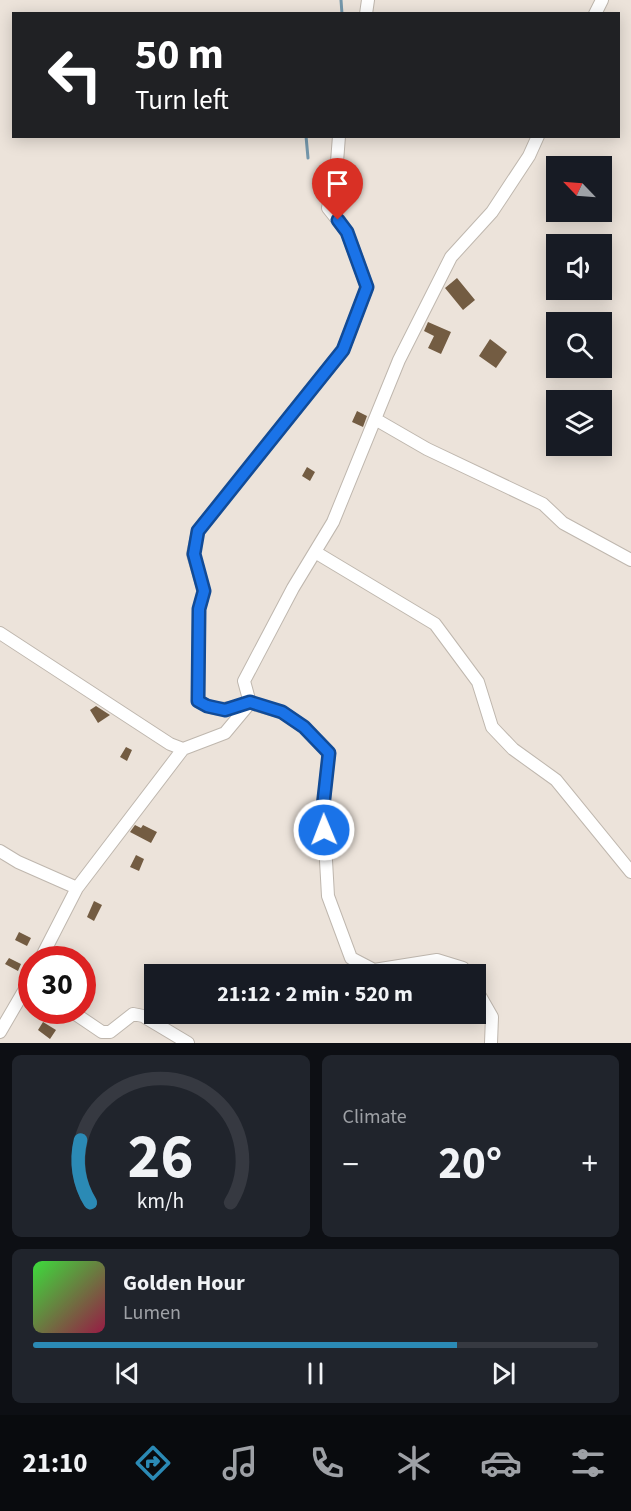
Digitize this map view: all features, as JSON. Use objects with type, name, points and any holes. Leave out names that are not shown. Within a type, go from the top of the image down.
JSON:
[{"type":"street","points":[[339,138],[337,162],[328,208],[347,232],[367,287],[343,350],[198,531],[194,554],[204,591],[199,609],[198,701],[207,706],[225,710],[250,702],[282,712],[304,727],[329,753],[323,807],[328,896],[351,958],[362,964]]},
{"type":"street","points":[[250,702],[244,681],[293,588],[333,522],[399,360],[451,257],[492,212],[530,156],[537,138]]},
{"type":"street","points":[[375,419],[427,449],[543,504],[563,523],[631,560]]},
{"type":"street","points":[[315,552],[435,624],[478,682],[492,727],[513,749],[556,780],[631,872]]},
{"type":"street","points":[[0,633],[170,744],[183,749]]},
{"type":"street","points":[[47,946],[77,888],[183,749],[225,733],[250,702]]},
{"type":"street","points":[[0,851],[18,862],[77,888]]},
{"type":"street","points":[[412,964],[437,960],[450,964]]},
{"type":"street","points":[[0,1032],[18,1001]]},
{"type":"street","points":[[486,1006],[492,1017],[490,1043]]},
{"type":"street","points":[[90,1024],[102,1032],[110,1032],[134,1014],[143,1016],[188,1043]]},
{"type":"building","points":[[457,278],[475,300],[463,310],[445,288]]},
{"type":"building","points":[[428,322],[451,332],[441,354],[428,348],[434,336],[424,331]]},
{"type":"building","points":[[490,339],[507,352],[496,368],[479,356]]},
{"type":"building","points":[[357,411],[367,416],[363,427],[352,422]]},
{"type":"building","points":[[307,467],[315,472],[310,481],[302,476]]},
{"type":"building","points":[[96,706],[110,715],[98,723],[90,710]]},
{"type":"building","points":[[126,747],[132,750],[127,761],[120,757]]},
{"type":"building","points":[[135,825],[141,828],[143,825],[157,832],[151,843],[130,832]]},
{"type":"building","points":[[136,855],[144,859],[139,871],[130,867]]},
{"type":"building","points":[[94,901],[102,905],[94,921],[87,917]]},
{"type":"building","points":[[19,932],[31,938],[27,946],[15,940]]},
{"type":"building","points":[[9,958],[18,962],[18,971],[5,964]]},
{"type":"building","points":[[42,1024],[46,1024],[56,1030],[50,1039],[38,1030]]},
{"type":"waterway","points":[[341,0],[342,12]]},
{"type":"waterway","points":[[306,138],[308,158]]},
{"type":"route","points":[[324,830],[323,807],[329,753],[304,727],[282,712],[250,702],[225,710],[207,706],[198,701],[199,609],[204,591],[194,554],[198,531],[343,350],[367,287],[347,232],[338,220]]}]
